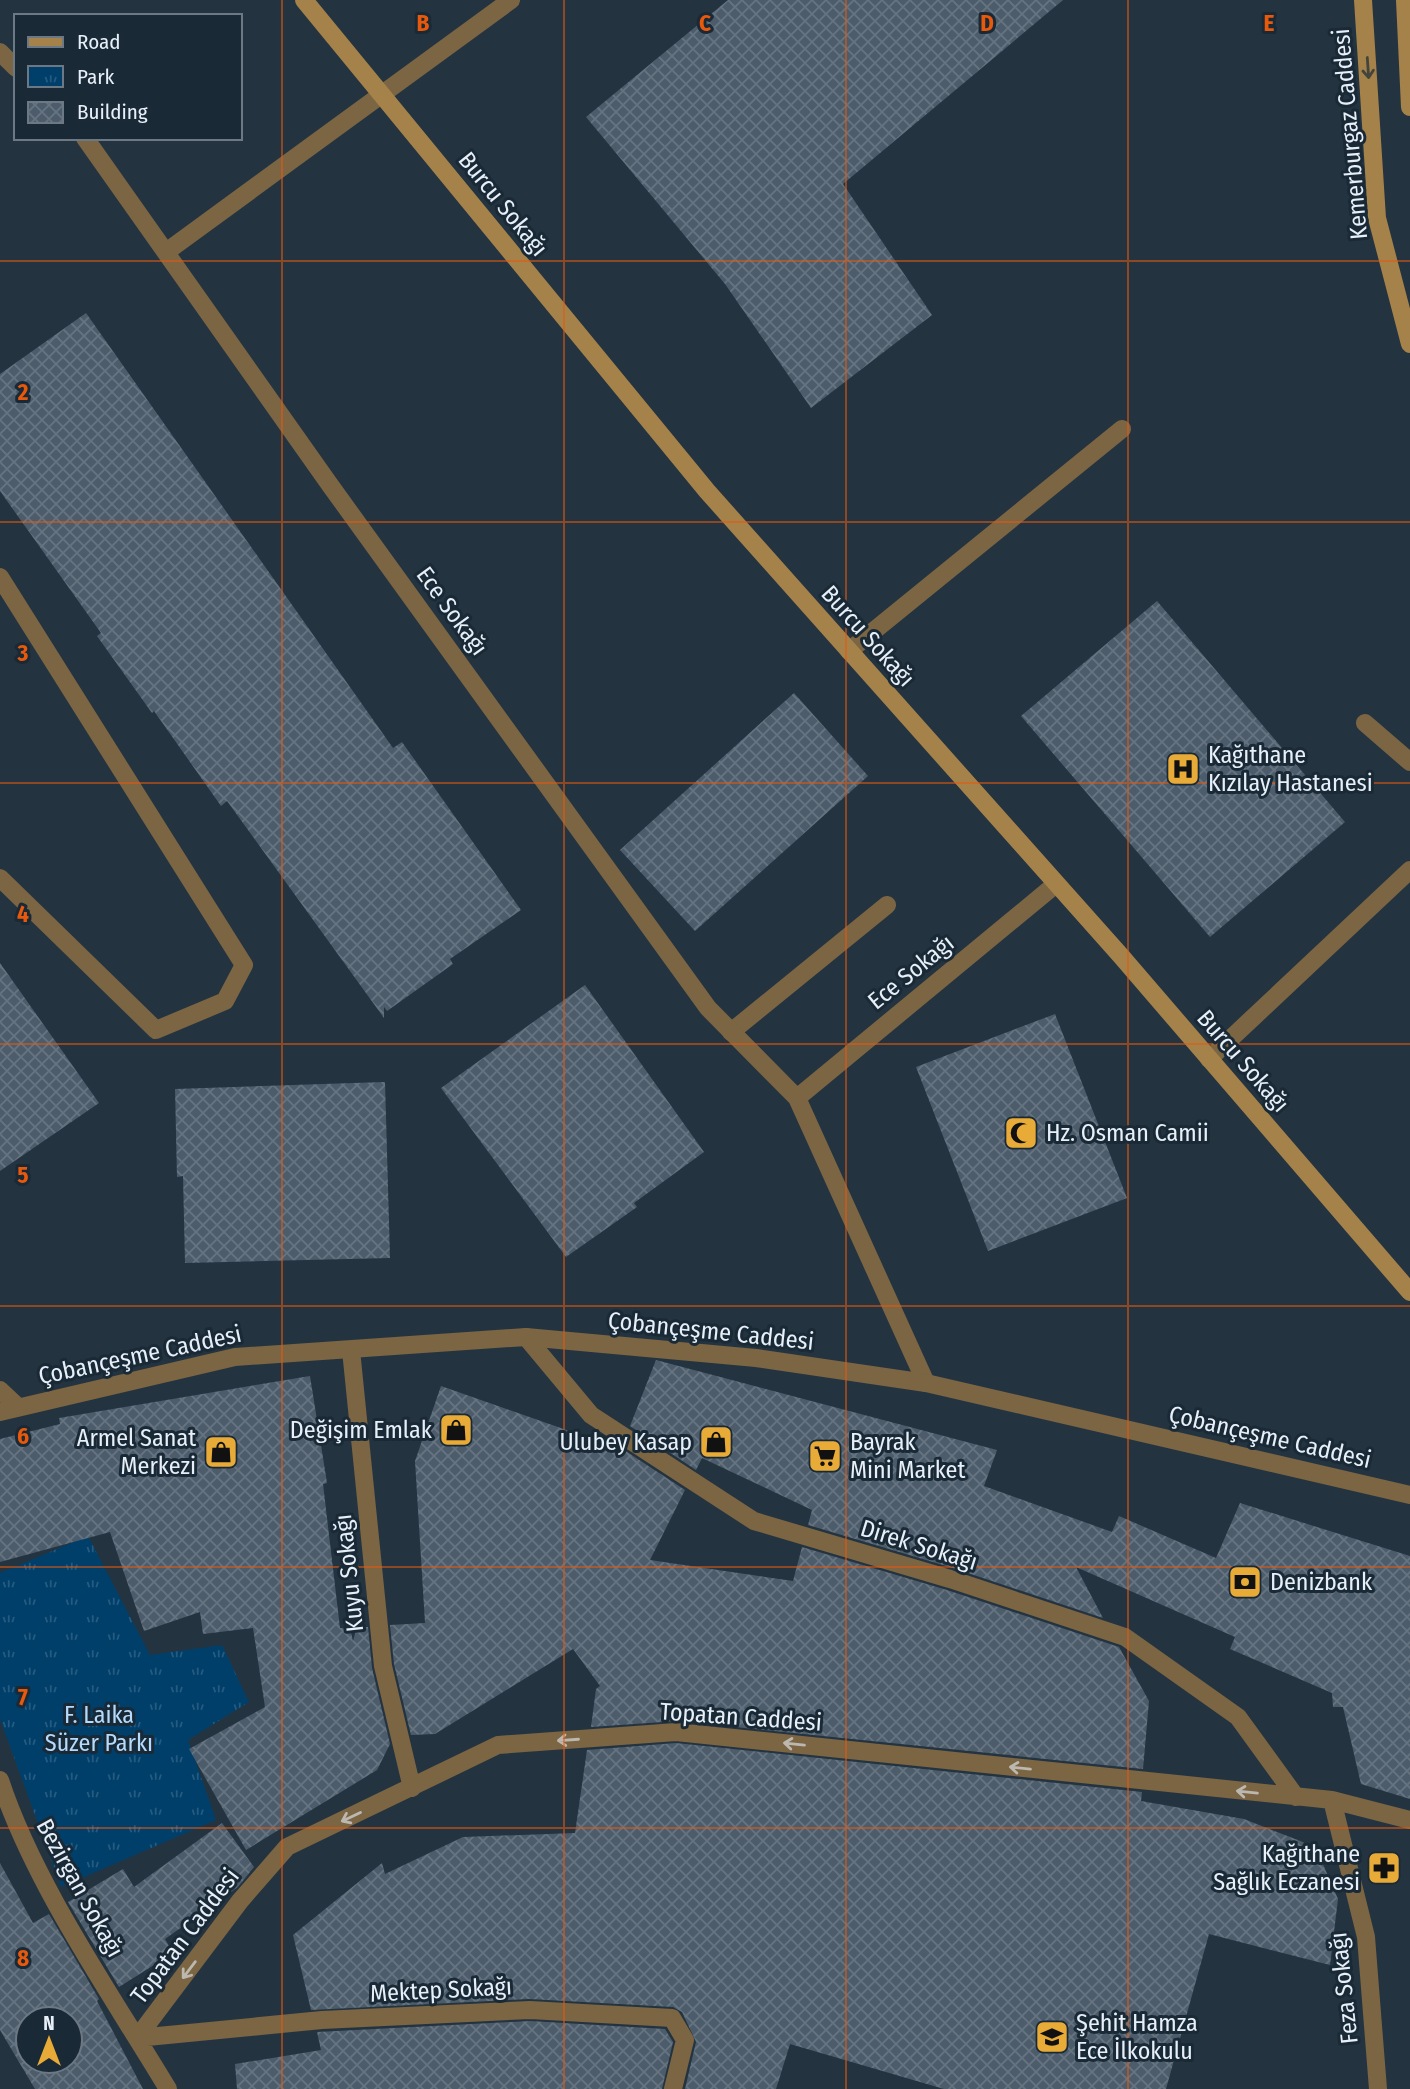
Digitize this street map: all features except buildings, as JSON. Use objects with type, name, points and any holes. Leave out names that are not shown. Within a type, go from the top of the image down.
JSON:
[{"type":"main road","name":"Burcu Sokağı","points":[[304,0],[707,491],[1056,884],[1410,1292]]},
{"type":"main road","name":"Kemerburgaz Caddesi","points":[[1363,0],[1377,218],[1410,344]]},
{"type":"main road","points":[[1405,0],[1410,107]]},
{"type":"street","points":[[166,252],[510,0]]},
{"type":"street","points":[[0,52],[14,66]]},
{"type":"street","name":"Ece Sokağı","points":[[86,140],[708,1008],[797,1098],[926,1383]]},
{"type":"street","points":[[849,651],[1122,429]]},
{"type":"street","points":[[0,577],[244,965],[225,1001],[156,1030],[0,878]]},
{"type":"street","points":[[1365,723],[1410,762]]},
{"type":"street","points":[[1209,1059],[1410,870]]},
{"type":"street","name":"Ece Sokağı","points":[[797,1098],[1056,884]]},
{"type":"street","points":[[731,1032],[887,905]]},
{"type":"street","name":"Çobançeşme Caddesi","points":[[8,1409],[235,1357],[526,1337],[756,1358],[926,1383],[1410,1494]]},
{"type":"street","name":"Direk Sokağı","points":[[526,1337],[591,1415],[754,1521],[950,1579],[1125,1637],[1238,1717],[1296,1797]]},
{"type":"street","name":"Kuyu Sokağı","points":[[351,1350],[383,1666],[412,1788]]},
{"type":"street","points":[[0,1390],[8,1409]]},
{"type":"street","name":"Topatan Caddesi","points":[[137,2038],[240,1901],[287,1847],[498,1745],[676,1732],[1332,1801],[1410,1820]]},
{"type":"street","name":"Bezirgan Sokağı","points":[[0,1780],[12,1816],[54,1897],[167,2089]]},
{"type":"street","name":"Feza Sokağı","points":[[1332,1801],[1366,1937],[1378,2089]]},
{"type":"street","name":"Mektep Sokağı","points":[[137,2038],[322,2020],[516,2011],[672,2018],[685,2040],[673,2089]]},
{"type":"green space","name":"F. Laika Süzer Parkı","points":[[88,1536],[150,1655],[222,1645],[249,1702],[188,1740],[216,1820],[61,1887],[0,1719],[0,1573]]},
{"type":"place","name":"Kağıthane Kızılay Hastanesi","points":[[1183,769]]},
{"type":"place","name":"Hz. Osman Camii","points":[[1021,1133]]},
{"type":"place","name":"Değişim Emlak","points":[[456,1430]]},
{"type":"place","name":"Ulubey Kasap","points":[[716,1442]]},
{"type":"place","name":"Armel Sanat Merkezi","points":[[221,1452]]},
{"type":"place","name":"Bayrak Mini Market","points":[[825,1456]]},
{"type":"place","name":"Denizbank","points":[[1245,1582]]},
{"type":"place","name":"Kağıthane Sağlık Eczanesi","points":[[1384,1868]]},
{"type":"place","name":"Şehit Hamza Ece İlkokulu","points":[[1052,2037]]}]
